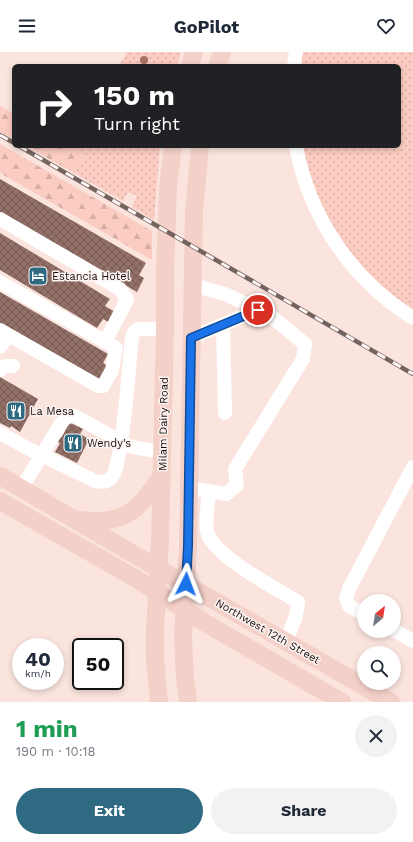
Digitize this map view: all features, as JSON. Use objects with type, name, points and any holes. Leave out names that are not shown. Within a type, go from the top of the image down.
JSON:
[{"type":"main road","points":[[191,64],[194,52]]},
{"type":"main road","points":[[218,64],[222,52]]},
{"type":"main road","name":"Milam Dairy Road","points":[[159,702],[155,644],[159,569],[168,187],[173,148]]},
{"type":"main road","points":[[188,702],[184,658],[184,609],[189,488],[192,280],[195,191],[200,148]]},
{"type":"main road","points":[[165,329],[173,322],[178,314],[192,280]]},
{"type":"main road","name":"Northwest 12th Street","points":[[0,476],[73,520],[391,702]]},
{"type":"main road","points":[[73,520],[108,520],[130,513],[140,506],[161,477]]},
{"type":"main road","points":[[0,501],[342,702]]},
{"type":"lane","points":[[294,64],[296,52]]},
{"type":"lane","points":[[296,148],[302,172],[312,200],[324,225],[338,247],[375,290],[413,318]]},
{"type":"lane","points":[[0,219],[120,289],[127,300],[111,345],[112,370],[102,386],[98,386],[1,339]]},
{"type":"lane","points":[[189,488],[226,494],[237,486],[235,469],[303,359],[305,344],[271,316],[192,280]]},
{"type":"lane","points":[[0,282],[111,345],[131,349]]},
{"type":"lane","points":[[191,338],[258,310]]},
{"type":"lane","points":[[223,325],[225,413]]},
{"type":"lane","points":[[0,433],[27,448],[96,481],[107,482],[112,478],[115,472],[122,442],[132,337],[134,332],[138,329],[165,329]]},
{"type":"lane","points":[[21,489],[62,422],[69,416],[75,416],[122,442],[138,448],[162,452]]},
{"type":"lane","points":[[357,610],[349,606],[346,598],[349,589],[413,467]]},
{"type":"lane","points":[[209,491],[206,531],[211,542],[231,561],[298,602],[296,616],[286,641]]},
{"type":"lane","points":[[401,634],[413,641]]},
{"type":"green space","points":[[127,52],[181,52],[178,64],[120,64]]},
{"type":"green space","points":[[302,52],[413,52],[413,310],[379,285],[362,268],[332,228],[316,193],[302,148],[401,148],[401,64],[300,64]]},
{"type":"green space","points":[[0,106],[12,113],[12,138],[0,132]]},
{"type":"green space","points":[[0,144],[152,231],[152,260],[0,173]]},
{"type":"green space","points":[[30,148],[73,148],[85,155],[72,172]]},
{"type":"green space","points":[[160,148],[154,220],[132,207],[137,196],[128,192],[123,201],[72,172],[85,155],[73,149]]},
{"type":"building","points":[[0,179],[146,263],[139,275],[144,278],[137,292],[0,213]]},
{"type":"building","points":[[0,233],[110,299],[105,306],[117,313],[110,323],[103,319],[97,328],[0,270]]},
{"type":"building","points":[[0,292],[108,354],[103,363],[109,367],[100,382],[0,324]]},
{"type":"building","name":"La Mesa","points":[[0,377],[38,399],[20,432],[11,426],[10,428],[0,423]]},
{"type":"building","name":"Wendy's","points":[[69,422],[83,429],[80,434],[89,439],[77,463],[55,452],[60,443],[57,442],[60,436],[62,437]]},
{"type":"railway","points":[[0,135],[12,142]]},
{"type":"railway","points":[[22,148],[413,374]]},
{"type":"place","name":"Estancia Hotel","points":[[38,276]]},
{"type":"place","name":"La Mesa","points":[[16,411]]},
{"type":"place","name":"Wendy's","points":[[73,443]]},
{"type":"route","points":[[186,584],[188,546],[191,338],[258,310]]}]
